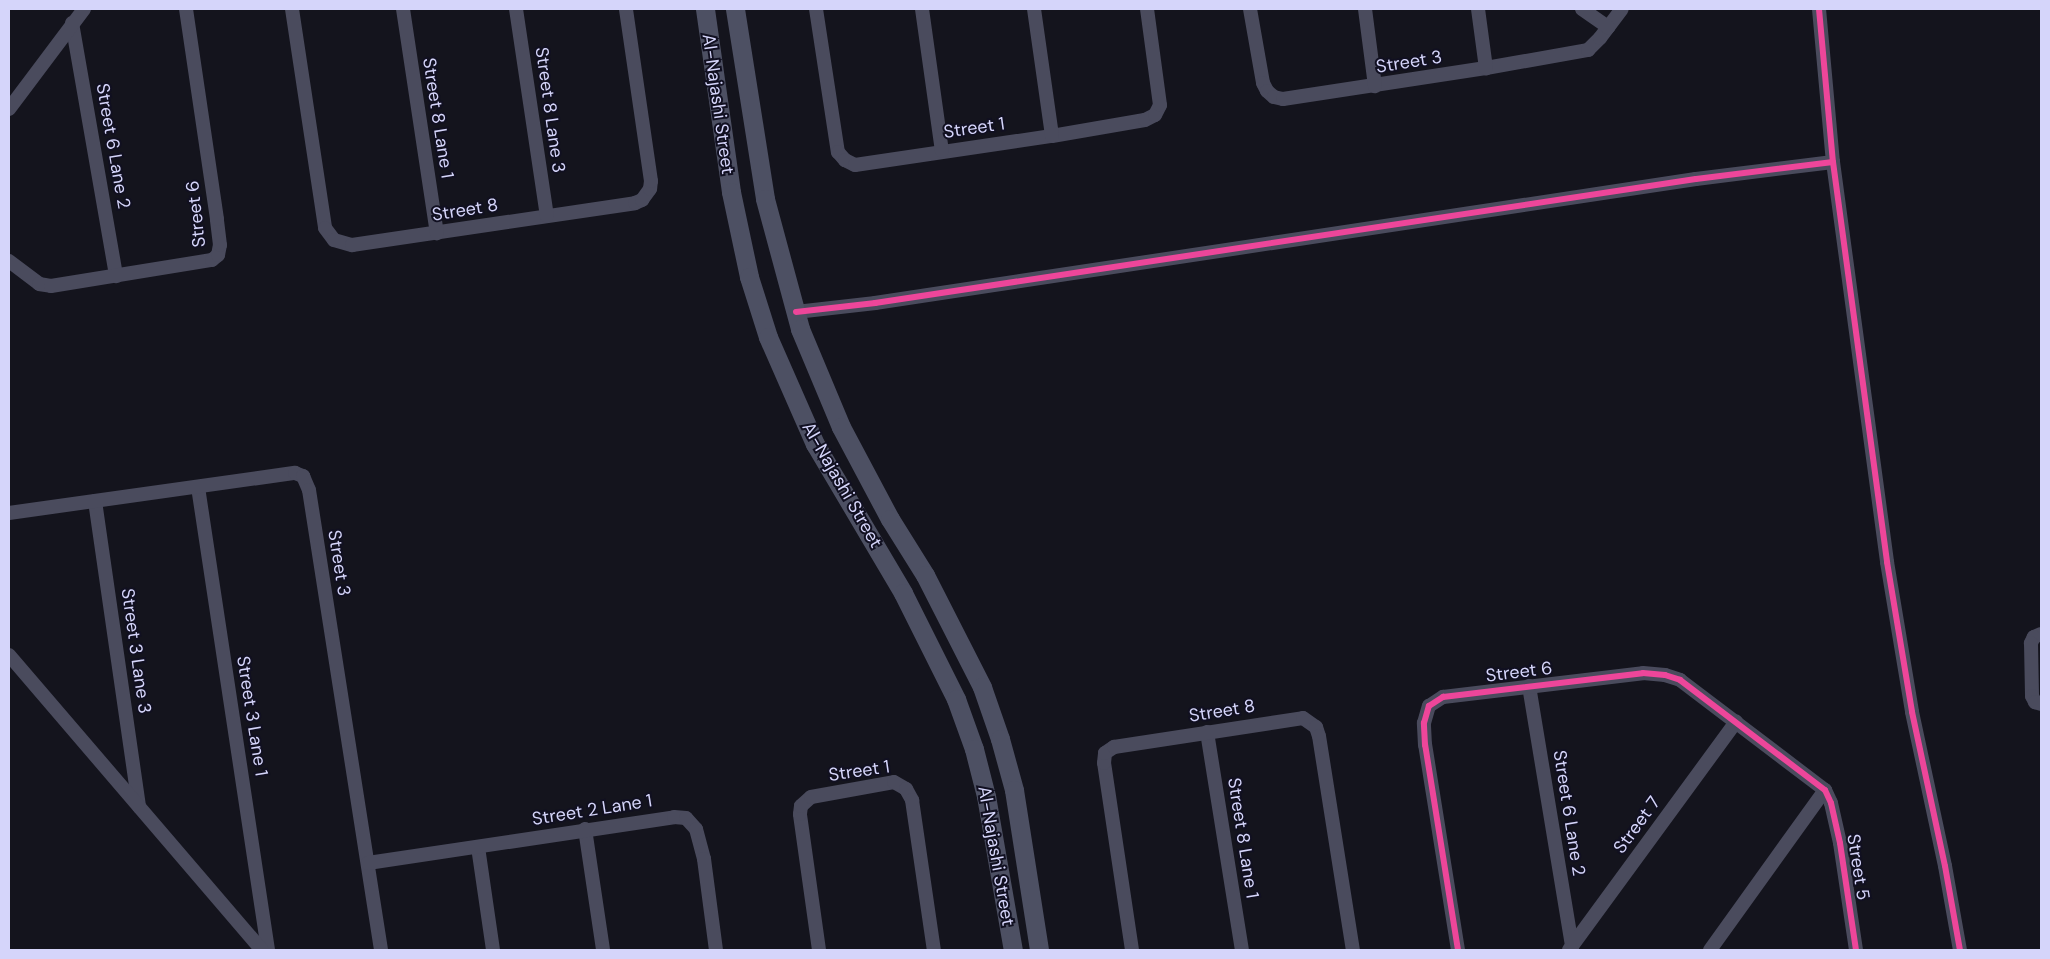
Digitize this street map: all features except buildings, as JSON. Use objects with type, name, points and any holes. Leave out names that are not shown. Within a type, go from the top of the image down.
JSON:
[{"type":"main road","name":"Al-Najashi Street","points":[[709,11],[731,192],[749,277],[768,337],[815,444],[904,593],[956,699],[974,749],[986,796],[1013,950]]},
{"type":"main road","name":"Al-Najashi Street","points":[[733,11],[765,199],[796,312],[818,374],[841,427],[886,511],[925,575],[982,688],[1000,739],[1014,790],[1039,950]]},
{"type":"main road","points":[[1008,921],[1018,927],[1025,926],[1034,919]]},
{"type":"main road","points":[[1026,950],[1032,950]]},
{"type":"street","points":[[9,109],[84,9]]},
{"type":"street","name":"Street 6","points":[[9,261],[46,286],[212,260],[218,256],[220,245],[217,219],[186,9]]},
{"type":"street","name":"Street 8","points":[[292,9],[321,206],[328,235],[341,243],[352,245],[634,203],[642,200],[650,189],[626,9]]},
{"type":"street","name":"Street 8 Lane 1","points":[[403,9],[437,233]]},
{"type":"street","name":"Street 8 Lane 3","points":[[516,9],[547,216]]},
{"type":"street","name":"Street 1","points":[[816,9],[838,152],[845,160],[855,165],[1052,136],[1145,120],[1156,115],[1160,105],[1147,9]]},
{"type":"street","points":[[922,9],[942,151]]},
{"type":"street","points":[[1034,9],[1052,136]]},
{"type":"street","name":"Street 3","points":[[1250,9],[1263,83],[1274,96],[1283,99],[1375,86],[1588,50],[1600,38],[1622,9]]},
{"type":"street","points":[[1365,9],[1375,86]]},
{"type":"street","points":[[1478,9],[1486,68]]},
{"type":"street","points":[[1582,9],[1608,27]]},
{"type":"street","points":[[1820,9],[1833,162],[1887,562],[1912,712],[1945,866],[1960,950]]},
{"type":"street","name":"Street 6 Lane 2","points":[[72,23],[116,276]]},
{"type":"street","points":[[796,312],[876,303],[1696,179],[1833,162]]},
{"type":"street","name":"Street 3","points":[[9,513],[295,473],[304,476],[309,490],[381,950]]},
{"type":"street","name":"Street 3 Lane 1","points":[[198,487],[268,950]]},
{"type":"street","name":"Street 3 Lane 3","points":[[95,501],[139,807]]},
{"type":"street","points":[[2041,634],[2034,637],[2031,643],[2032,696],[2036,702],[2041,704]]},
{"type":"street","points":[[9,655],[262,950]]},
{"type":"street","name":"Street 6","points":[[1458,950],[1425,745],[1424,723],[1429,706],[1443,697],[1643,674],[1665,675],[1680,680],[1825,790]]},
{"type":"street","name":"Street 6 Lane 2","points":[[1529,686],[1570,948]]},
{"type":"street","name":"Street 8","points":[[1132,950],[1104,763],[1105,753],[1114,747],[1303,718],[1316,727],[1319,736],[1353,950]]},
{"type":"street","name":"Street 7","points":[[1570,948],[1736,722]]},
{"type":"street","name":"Street 8 Lane 1","points":[[1207,732],[1242,950]]},
{"type":"street","name":"Street 1","points":[[820,950],[800,814],[801,806],[811,797],[894,782],[906,789],[912,800],[934,950]]},
{"type":"street","points":[[1710,950],[1825,790]]},
{"type":"street","name":"Street 5","points":[[1825,790],[1836,819],[1856,950]]},
{"type":"street","name":"Street 2 Lane 1","points":[[368,863],[674,817],[686,818],[696,829],[704,858],[716,950]]},
{"type":"street","points":[[585,830],[603,950]]},
{"type":"street","points":[[478,847],[493,950]]},
{"type":"cycle path","points":[[1819,9],[1833,162],[1887,562],[1912,712],[1945,866],[1960,950]]},
{"type":"cycle path","points":[[796,312],[875,303],[1696,179],[1833,162]]},
{"type":"cycle path","points":[[1458,950],[1425,745],[1424,723],[1429,706],[1443,697],[1643,673],[1665,675],[1680,680],[1825,790],[1831,803],[1840,843],[1856,950]]}]
